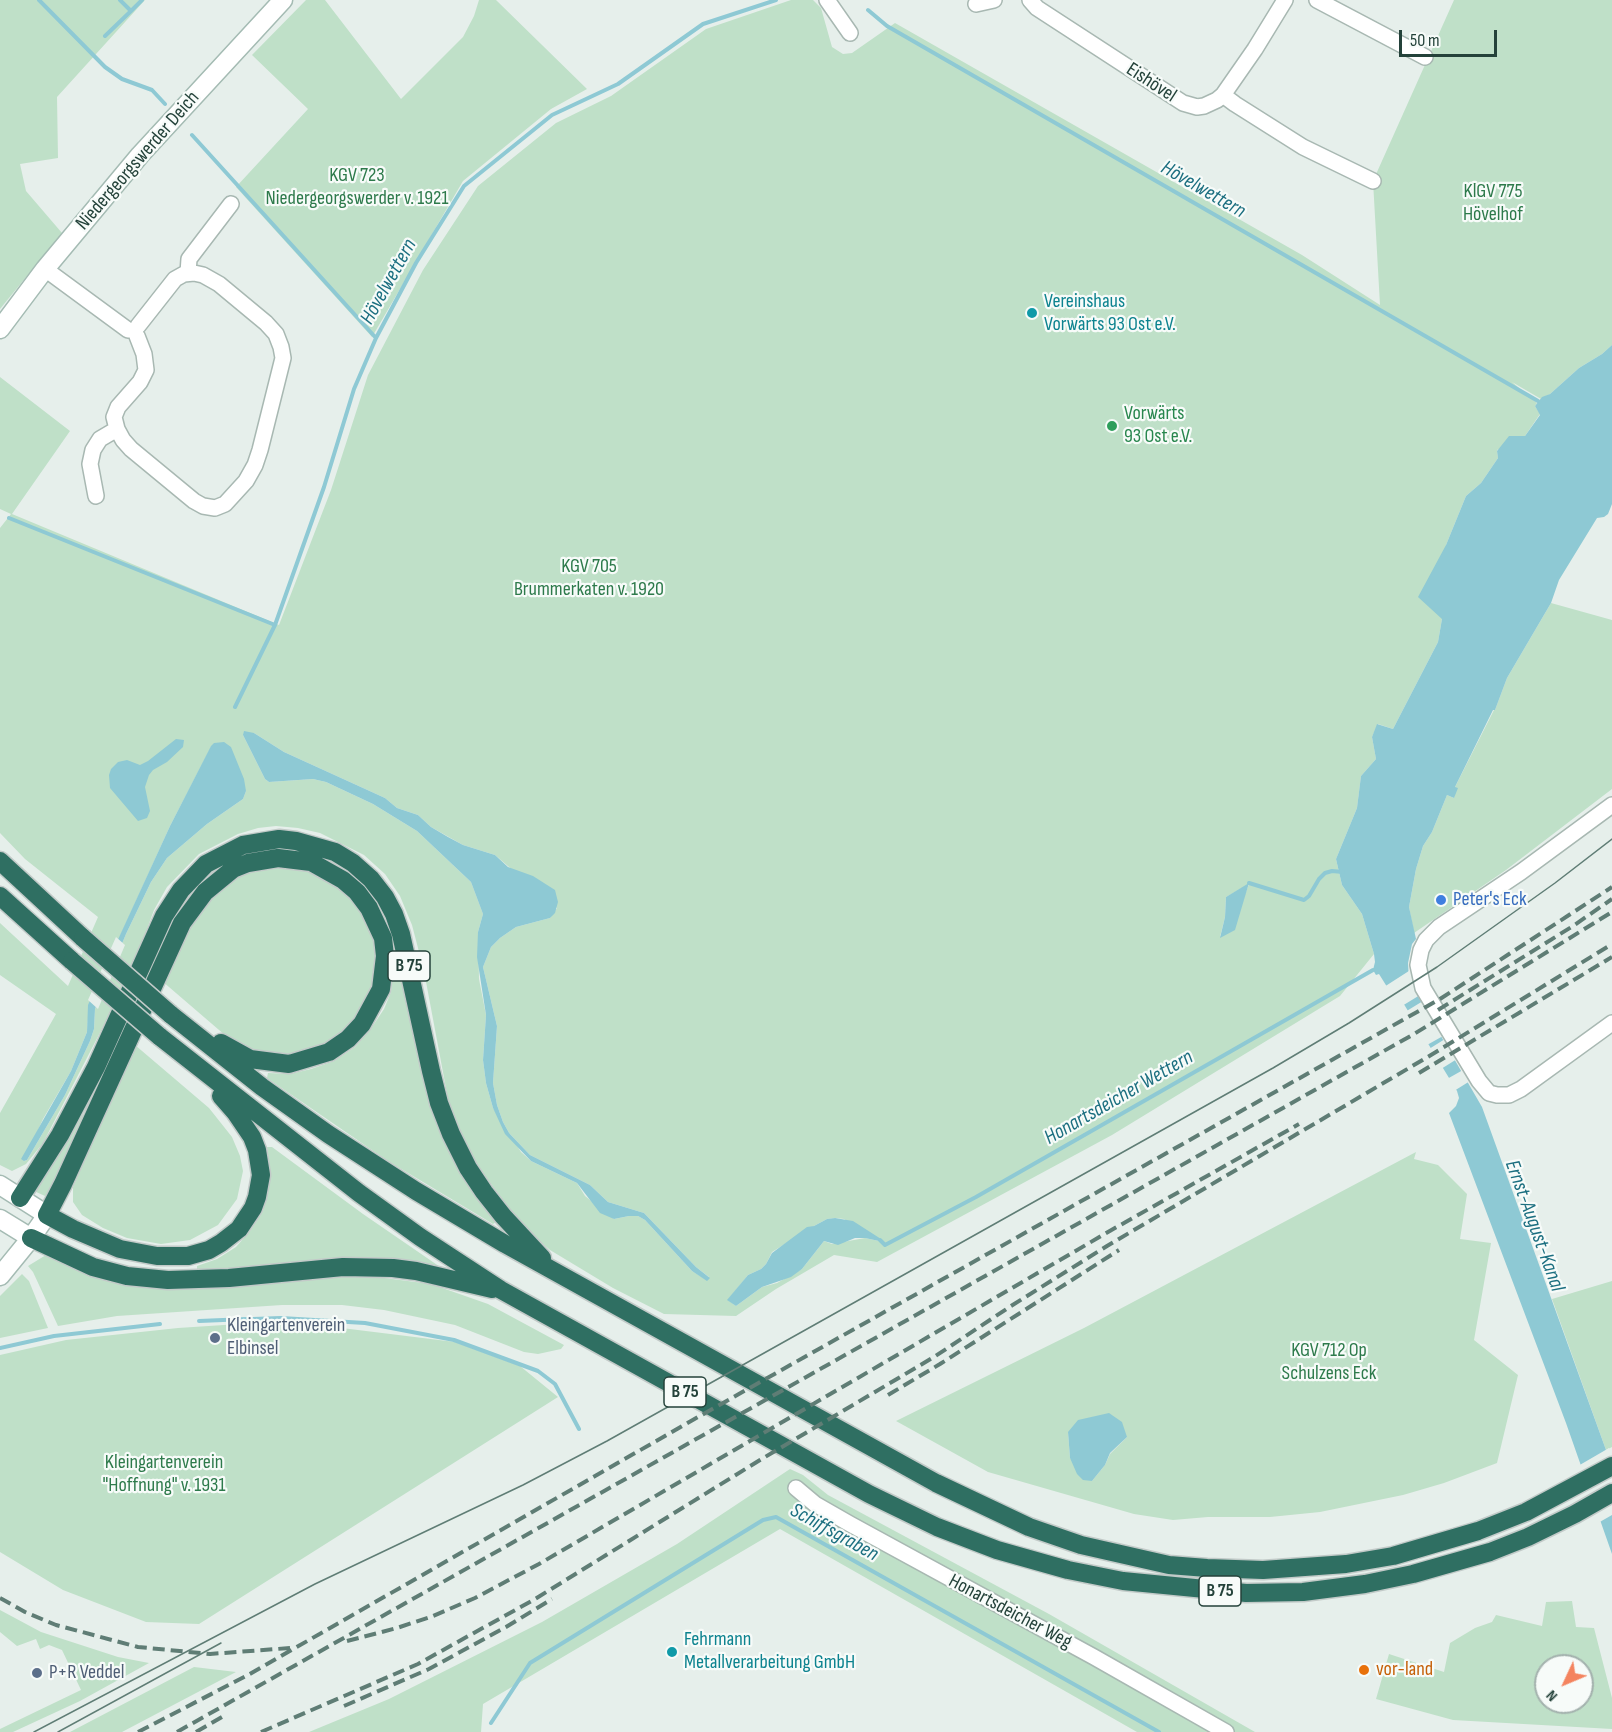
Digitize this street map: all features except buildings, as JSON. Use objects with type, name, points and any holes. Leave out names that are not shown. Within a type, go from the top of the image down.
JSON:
[{"type":"highway","name":"B 75","points":[[20,1198],[60,1135],[96,1067],[164,916],[181,890],[206,864],[243,845],[279,839],[296,841],[335,852],[353,863],[371,879],[385,897],[401,934],[439,1103],[451,1134],[468,1168],[484,1192],[553,1270]]},
{"type":"highway","name":"B 75","points":[[170,1014],[250,1059],[289,1064],[329,1052],[348,1039],[362,1024],[381,989],[385,956],[383,938],[377,922],[357,892],[328,870],[311,862],[278,858],[263,859],[233,869],[217,880],[193,905],[182,923],[47,1215],[120,1249],[172,1257],[188,1256],[209,1250],[239,1229],[253,1208],[257,1197],[261,1174],[258,1150],[235,1112],[191,1063]]},
{"type":"highway","name":"B 75","points":[[0,861],[170,1014],[271,1094],[328,1134],[439,1205],[553,1270],[936,1482],[1029,1527],[1081,1545],[1169,1564],[1263,1570],[1346,1564],[1393,1556],[1469,1534],[1526,1512],[1612,1466]]},
{"type":"highway","name":"B 75","points":[[0,896],[191,1063],[411,1231],[501,1290],[869,1494],[937,1527],[997,1550],[1068,1570],[1123,1581],[1246,1593],[1303,1592],[1413,1575],[1490,1552],[1528,1537],[1612,1493]]},
{"type":"highway","name":"B 75","points":[[31,1238],[93,1268],[127,1276],[168,1280],[229,1278],[343,1267],[393,1268],[501,1290]]},
{"type":"street","name":"Niedergeorgswerder Deich","points":[[0,329],[45,269],[140,155],[283,0]]},
{"type":"street","points":[[827,0],[850,33]]},
{"type":"street","points":[[976,4],[993,0]]},
{"type":"street","name":"Eishövel","points":[[1030,0],[1037,8],[1183,103],[1197,107],[1204,106],[1223,95]]},
{"type":"street","points":[[1285,0],[1256,49],[1223,95],[1303,147],[1373,181]]},
{"type":"street","points":[[1317,0],[1425,57]]},
{"type":"street","points":[[188,273],[189,259],[231,204]]},
{"type":"street","points":[[45,269],[134,331],[144,354],[146,370],[140,382],[118,407],[114,417],[123,440],[162,476],[203,506],[215,508],[225,504],[246,481],[255,465],[283,358],[276,334],[226,289],[204,275],[188,273],[175,279],[134,331]]},
{"type":"street","points":[[96,496],[90,464],[93,450],[100,439],[117,429]]},
{"type":"street","points":[[1612,805],[1521,872],[1432,933],[1426,940],[1418,959],[1423,988],[1479,1081],[1489,1093],[1503,1096],[1515,1093],[1612,1023]]},
{"type":"street","points":[[0,1185],[47,1215],[0,1276]]},
{"type":"street","points":[[20,1198],[1,1221],[31,1238]]},
{"type":"street","name":"Honartsdeicher Weg","points":[[796,1488],[815,1504],[850,1524],[1226,1732]]},
{"type":"green space","points":[[0,0],[145,0],[57,97],[58,158],[20,164],[26,191],[62,233],[0,309]]},
{"type":"green space","name":"KGV 723 Niedergeorgswerder v. 1921","points":[[306,0],[325,0],[401,99],[463,37],[479,0],[496,0],[587,89],[551,109],[463,181],[372,337],[236,187],[308,109],[252,55]]},
{"type":"green space","points":[[791,0],[813,0],[821,8],[832,47],[843,54],[852,53],[895,23],[1302,255],[1380,305],[1373,181],[1454,0],[1612,0],[1612,345],[1541,399],[1512,382],[1537,403],[1535,406],[1540,414],[1525,436],[1497,450],[1498,458],[1481,483],[1466,496],[1446,545],[1442,619],[1438,642],[1393,729],[1378,724],[1372,737],[1376,759],[1361,776],[1357,808],[1336,859],[1342,885],[1362,914],[1374,954],[1340,996],[1112,1135],[877,1262],[834,1255],[736,1316],[664,1314],[613,1288],[550,1250],[527,1230],[477,1165],[460,1131],[448,1099],[424,971],[412,925],[400,896],[385,874],[364,855],[320,833],[276,826],[258,828],[238,834],[199,854],[167,887],[154,910],[140,948],[106,1021],[43,1143],[26,1164],[12,1171],[0,1165],[0,1113],[56,1014],[0,975],[0,923],[68,986],[98,917],[25,859],[0,833],[0,528],[11,514],[0,509],[0,377],[70,431],[12,514],[279,625],[331,490],[368,375],[423,270],[478,186],[556,123],[611,96],[706,29]],"holes":[[[254,733],[284,752],[385,798],[397,808],[418,815],[431,827],[463,845],[495,855],[557,908],[550,918],[516,927],[500,938],[491,947],[483,967],[497,1026],[493,1083],[503,1122],[509,1133],[530,1155],[590,1185],[608,1202],[644,1213],[696,1267],[709,1277],[707,1280],[692,1271],[645,1220],[638,1216],[614,1219],[585,1196],[577,1183],[531,1161],[521,1152],[493,1108],[483,1060],[486,1015],[479,979],[478,932],[483,914],[471,882],[417,831],[373,804],[326,782],[313,779],[269,782],[265,779],[243,735]],[[211,747],[246,791],[243,799],[207,824],[167,858],[151,882],[126,934],[95,1009],[94,1029],[90,1041],[65,1095],[27,1160],[24,1161],[43,1119],[71,1071],[87,1032],[89,1005],[170,826]],[[1249,884],[1240,907],[1220,937],[1225,917],[1226,897]],[[827,1219],[844,1219],[879,1241],[865,1238],[832,1244],[824,1241],[802,1269],[777,1283],[762,1287],[736,1306],[728,1300],[748,1275],[766,1264],[772,1252]]]},
{"type":"green space","points":[[1551,603],[1612,620],[1612,789],[1506,870],[1414,933],[1409,907],[1423,846],[1432,832],[1447,795],[1454,798],[1455,787],[1495,710],[1507,678]]},
{"type":"green space","points":[[278,865],[309,869],[325,877],[352,898],[363,912],[375,940],[378,956],[374,987],[356,1019],[343,1034],[326,1045],[288,1057],[252,1052],[233,1042],[162,981],[199,909],[236,876],[250,870]]},
{"type":"green space","points":[[395,955],[399,955],[423,1073],[497,1221],[493,1224],[388,1161],[267,1078],[268,1073],[290,1074],[334,1061],[355,1047],[384,1009],[391,992]]},
{"type":"green space","points":[[135,1045],[209,1108],[232,1137],[240,1156],[243,1171],[237,1199],[218,1225],[190,1240],[161,1244],[127,1238],[103,1228],[82,1215],[73,1202],[73,1187]]},
{"type":"green space","points":[[82,1114],[85,1119],[57,1180],[45,1196],[34,1191]]},
{"type":"green space","points":[[267,1147],[272,1147],[446,1271],[343,1258],[197,1272],[197,1266],[217,1259],[236,1247],[263,1211],[270,1170]]},
{"type":"green space","name":"KGV 712 Op Schulzens Eck","points":[[1416,1152],[1414,1159],[1438,1165],[1467,1194],[1460,1239],[1491,1243],[1474,1340],[1518,1375],[1497,1463],[1444,1483],[1403,1495],[1320,1512],[1270,1517],[1208,1517],[1173,1520],[1134,1514],[988,1472],[896,1421],[1084,1328]],"holes":[[[1068,1432],[1127,1437],[1110,1454],[1105,1465],[1092,1481],[1070,1458]]]},
{"type":"green space","points":[[46,1255],[123,1285],[158,1289],[361,1275],[431,1284],[488,1304],[564,1345],[561,1349],[538,1354],[524,1352],[455,1325],[384,1310],[342,1305],[282,1305],[117,1316],[58,1326],[28,1266]]},
{"type":"green space","points":[[22,1274],[29,1281],[48,1328],[0,1338],[0,1296]]},
{"type":"green space","points":[[1612,1281],[1612,1447],[1606,1450],[1552,1299]]},
{"type":"green space","name":"Kleingartenverein \"Hoffnung\" v. 1931","points":[[285,1321],[455,1342],[520,1366],[558,1397],[199,1624],[146,1622],[63,1590],[0,1552],[0,1355],[66,1340],[178,1328]]},
{"type":"green space","points":[[790,1469],[803,1475],[828,1495],[1049,1614],[1255,1732],[1137,1732],[780,1529],[483,1704],[481,1732],[309,1732],[389,1699],[542,1622],[677,1544]]},
{"type":"green space","points":[[1572,1601],[1576,1627],[1594,1628],[1612,1698],[1612,1729],[1453,1720],[1376,1699],[1389,1654],[1444,1672],[1450,1643],[1475,1628],[1492,1622],[1496,1615],[1542,1626],[1546,1602]]},
{"type":"green space","points":[[0,1610],[41,1632],[118,1657],[149,1663],[80,1701],[13,1732],[0,1732],[0,1729],[81,1690],[62,1650],[49,1645],[40,1649],[36,1639],[17,1646],[0,1632]]},
{"type":"green space","points":[[194,1667],[236,1672],[122,1732],[70,1732]]},
{"type":"water","points":[[1612,345],[1612,504],[1608,514],[1597,518],[1559,580],[1551,603],[1507,678],[1495,710],[1455,787],[1458,788],[1454,798],[1447,795],[1432,832],[1423,846],[1409,907],[1416,939],[1412,944],[1408,963],[1409,981],[1482,1107],[1612,1467],[1612,1554],[1566,1423],[1449,1113],[1456,1106],[1459,1098],[1457,1091],[1394,988],[1389,990],[1379,974],[1376,975],[1373,970],[1374,954],[1362,914],[1342,885],[1336,859],[1357,808],[1361,776],[1376,759],[1372,737],[1377,724],[1393,729],[1438,642],[1442,619],[1418,597],[1446,545],[1466,496],[1481,483],[1498,458],[1497,451],[1509,436],[1525,436],[1540,415],[1535,406],[1542,397],[1550,394],[1579,368]]},
{"type":"water","points":[[244,731],[254,733],[284,752],[385,798],[397,808],[418,815],[431,827],[448,837],[463,845],[495,855],[508,867],[533,876],[555,890],[558,902],[555,913],[550,918],[516,927],[500,938],[491,947],[483,967],[497,1026],[493,1083],[503,1122],[509,1133],[530,1155],[590,1185],[608,1202],[644,1213],[696,1267],[710,1278],[707,1281],[692,1271],[645,1220],[638,1216],[614,1219],[600,1213],[577,1183],[531,1161],[505,1134],[493,1108],[486,1083],[483,1060],[486,1015],[477,957],[478,932],[483,914],[471,882],[417,831],[373,804],[326,782],[313,779],[269,782],[265,779],[243,735]]},
{"type":"water","points":[[176,739],[184,740],[183,747],[149,775],[145,787],[150,811],[147,818],[138,821],[110,788],[111,769],[118,762],[127,760],[140,765]]},
{"type":"water","points":[[224,742],[231,747],[244,779],[246,791],[243,799],[207,824],[167,858],[151,882],[126,934],[95,1009],[94,1029],[90,1041],[65,1095],[27,1160],[24,1161],[21,1159],[71,1071],[87,1032],[88,1005],[170,826],[211,746],[214,743]]},
{"type":"water","points":[[1249,883],[1235,930],[1220,938],[1225,917],[1226,897]]},
{"type":"water","points":[[835,1218],[853,1221],[881,1239],[879,1241],[855,1238],[838,1245],[824,1241],[802,1269],[791,1277],[762,1287],[736,1306],[727,1300],[748,1275],[766,1264],[772,1253],[807,1227]]},
{"type":"water","points":[[1109,1413],[1122,1422],[1127,1437],[1110,1453],[1105,1465],[1092,1481],[1083,1480],[1077,1474],[1070,1458],[1068,1432],[1078,1420]]},
{"type":"pier","points":[[116,937],[125,945],[98,1009],[88,1000]]},
{"type":"pier","points":[[1412,969],[1412,980],[1420,995],[1402,1006],[1393,992],[1388,993],[1384,987]]},
{"type":"pier","points":[[1423,1001],[1443,1036],[1427,1045],[1405,1012]]},
{"type":"pier","points":[[1445,1039],[1457,1059],[1441,1069],[1429,1049]]},
{"type":"pier","points":[[1463,1070],[1470,1081],[1454,1091],[1447,1079]]},
{"type":"pier","points":[[1609,1448],[1612,1458],[1612,1515],[1598,1523],[1578,1466]]},
{"type":"waterway","points":[[39,0],[105,67],[122,79],[152,90],[165,104]]},
{"type":"waterway","points":[[105,36],[131,11],[120,0]]},
{"type":"waterway","points":[[131,11],[142,0]]},
{"type":"waterway","name":"Hövelwettern","points":[[235,707],[275,625],[324,487],[354,389],[376,338],[416,263],[464,186],[552,115],[618,84],[703,24],[776,0]]},
{"type":"waterway","name":"Hövelwettern","points":[[868,10],[887,26],[1538,401]]},
{"type":"waterway","points":[[192,135],[376,338]]},
{"type":"waterway","points":[[9,518],[275,625]]},
{"type":"waterway","name":"Honartsdeicher Wettern","points":[[1249,883],[1304,900],[1325,873],[1343,872]]},
{"type":"waterway","name":"Honartsdeicher Wettern","points":[[880,1240],[885,1245],[976,1197],[1373,970]]},
{"type":"waterway","points":[[253,1319],[281,1318],[365,1323],[454,1340],[538,1371],[555,1384],[579,1429]]},
{"type":"waterway","points":[[199,1321],[247,1319]]},
{"type":"waterway","points":[[0,1348],[54,1336],[160,1324]]},
{"type":"waterway","name":"Schiffsgraben","points":[[491,1723],[530,1663],[763,1520],[776,1517],[1159,1732]]},
{"type":"tram line","points":[[34,1732],[315,1584],[523,1485],[607,1441],[1273,1068],[1437,967],[1555,883],[1612,839]]},
{"type":"tram line","points":[[58,1732],[221,1643]]},
{"type":"railway","points":[[138,1732],[248,1675],[691,1421],[1440,999],[1612,887]]},
{"type":"railway","points":[[1438,1010],[1612,899]]},
{"type":"railway","points":[[177,1732],[1414,1034],[1612,912]]},
{"type":"railway","points":[[261,1732],[418,1664],[535,1599],[760,1460],[934,1357],[1107,1246],[1431,1055],[1612,944]]},
{"type":"railway","points":[[1419,1073],[1612,957]]},
{"type":"railway","points":[[347,1641],[433,1616],[475,1598],[539,1564],[1108,1232],[1299,1124]]},
{"type":"railway","points":[[888,1395],[1119,1250]]},
{"type":"railway","points":[[0,1598],[56,1625],[138,1647],[210,1654],[290,1648]]},
{"type":"railway","points":[[344,1706],[429,1669],[552,1599]]},
{"type":"railway","points":[[196,1732],[227,1714]]},
{"type":"place","name":"Vereinshaus Vorwärts 93 Ost e.V.","points":[[1032,313]]},
{"type":"place","name":"Vorwärts 93 Ost e.V.","points":[[1112,426]]},
{"type":"place","name":"Peter's Eck","points":[[1441,900]]},
{"type":"place","name":"Kleingartenverein Elbinsel","points":[[215,1338]]},
{"type":"place","name":"Fehrmann Metallverarbeitung GmbH","points":[[672,1652]]},
{"type":"place","name":"vor-land","points":[[1364,1670]]},
{"type":"place","name":"P+R Veddel","points":[[37,1673]]},
{"type":"park label","name":"KlGV 775 Hövelhof","points":[[1493,204]]},
{"type":"park label","name":"KGV 705 Brummerkaten v. 1920","points":[[589,578]]},
{"type":"water label","name":"Ernst-August-Kanal","points":[[1534,1226]]}]
